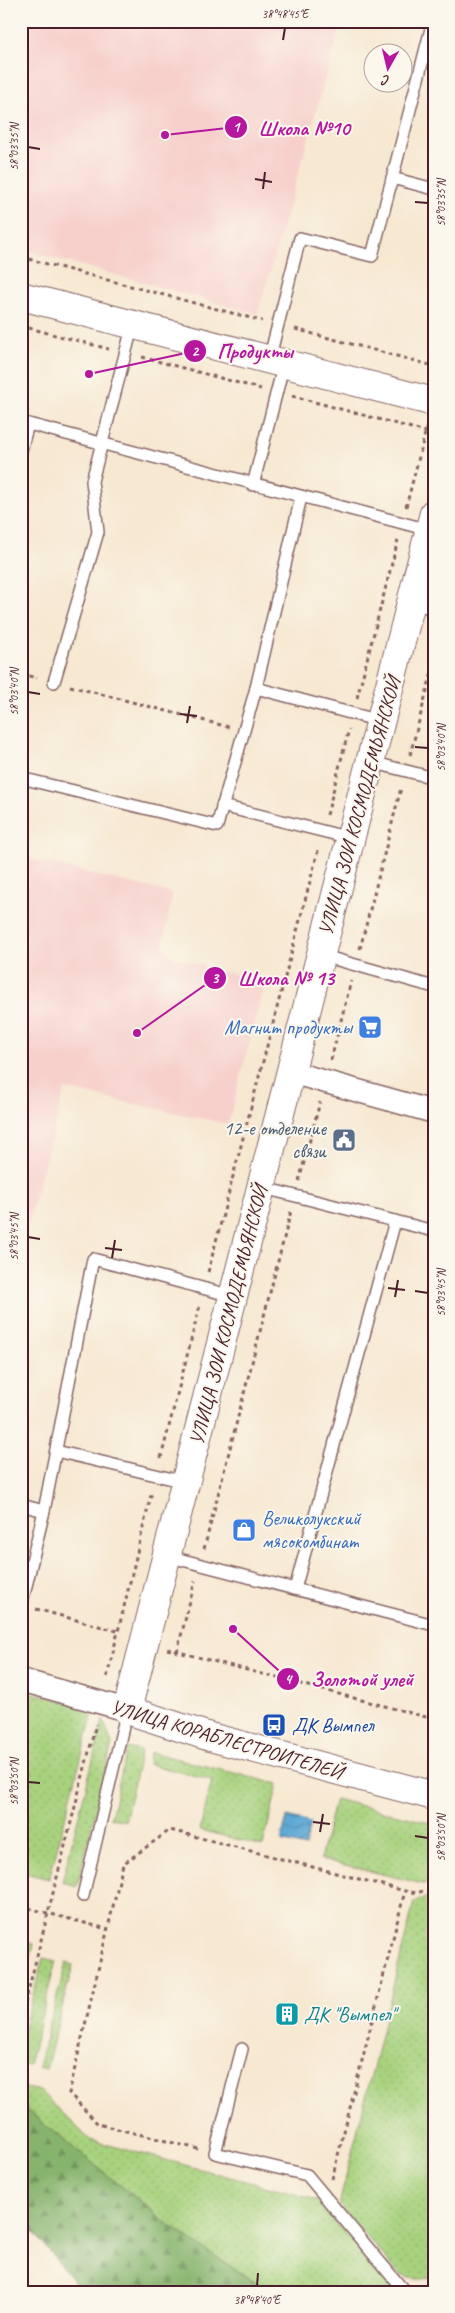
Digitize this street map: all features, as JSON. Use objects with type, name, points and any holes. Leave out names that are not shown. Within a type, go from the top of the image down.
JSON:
[{"type":"street","points":[[21,296],[434,402]]},
{"type":"street","name":"УЛИЦА ЗОИ КОСМОДЕМЬЯНСКОЙ","points":[[114,1706],[143,1643],[381,721],[423,606],[432,521]]},
{"type":"street","points":[[290,1072],[434,1112]]},
{"type":"street","name":"УЛИЦА КОРАБЛЕСТРОИТЕЛЕЙ","points":[[21,1680],[114,1706],[210,1737],[434,1796]]},
{"type":"lane","points":[[253,485],[276,392],[277,325],[300,238],[372,256],[433,21]]},
{"type":"lane","points":[[392,178],[434,189]]},
{"type":"lane","points":[[54,682],[98,532],[92,481],[133,324]]},
{"type":"lane","points":[[21,450],[25,423],[301,497],[432,521]]},
{"type":"lane","points":[[21,778],[217,826],[256,688],[301,497]]},
{"type":"lane","points":[[256,688],[381,721]]},
{"type":"lane","points":[[371,762],[434,778]]},
{"type":"lane","points":[[222,806],[350,838]]},
{"type":"lane","points":[[320,955],[434,987]]},
{"type":"lane","points":[[260,1187],[434,1231]]},
{"type":"lane","points":[[295,1589],[395,1221]]},
{"type":"lane","points":[[21,1606],[44,1511],[93,1259],[232,1296]]},
{"type":"lane","points":[[56,1451],[185,1482]]},
{"type":"lane","points":[[21,1505],[44,1511]]},
{"type":"lane","points":[[166,1556],[434,1625]]},
{"type":"lane","points":[[83,1896],[114,1706]]},
{"type":"lane","points":[[242,2049],[215,2153],[307,2175],[405,2292]]},
{"type":"path","points":[[21,257],[434,366]]},
{"type":"path","points":[[21,326],[434,434]]},
{"type":"path","points":[[177,1652],[434,664]]},
{"type":"path","points":[[21,674],[244,731]]},
{"type":"path","points":[[21,2020],[48,1912],[114,1706],[117,1631],[274,1023]]},
{"type":"path","points":[[21,1606],[117,1631]]},
{"type":"path","points":[[116,1636],[434,1719]]},
{"type":"path","points":[[215,2153],[98,2124],[68,2093],[123,1864],[170,1830],[405,1891],[417,1893],[434,1887]]},
{"type":"path","points":[[307,2175],[332,2182],[405,1891]]},
{"type":"path","points":[[21,1906],[107,1929]]},
{"type":"shaded area","points":[[21,21],[342,21],[258,314],[21,249]]},
{"type":"shaded area","points":[[21,857],[173,893],[163,946],[172,957],[265,983],[228,1124],[65,1089],[21,1249]]},
{"type":"green space","points":[[21,1690],[94,1709],[49,1879],[21,1872]]},
{"type":"green space","points":[[103,1720],[112,1744],[77,1886],[62,1882]]},
{"type":"green space","points":[[127,1748],[141,1751],[125,1821],[111,1818]]},
{"type":"green space","points":[[150,1752],[278,1784],[263,1846],[200,1830],[212,1780],[148,1764]]},
{"type":"green space","points":[[335,1799],[434,1824],[434,1880],[423,1884],[320,1859]]},
{"type":"green space","points":[[434,1895],[434,2275],[426,2279],[417,2279],[400,2275],[339,2205],[414,1902]]},
{"type":"green space","points":[[21,1941],[34,1944],[21,1993]]},
{"type":"green space","points":[[43,1958],[56,1961],[29,2065],[22,2065],[21,2039]]},
{"type":"green space","points":[[66,1963],[73,1965],[46,2069],[38,2067]]},
{"type":"green space","points":[[21,2087],[40,2091],[90,2140],[317,2200],[396,2292],[270,2292],[181,2234],[21,2106]]},
{"type":"green space","points":[[21,2106],[181,2234],[270,2292],[82,2292],[21,2216]]},
{"type":"water","points":[[287,1817],[311,1823],[305,1847],[281,1841]]},
{"type":"place","name":"Школа №10","points":[[165,135]]},
{"type":"place","name":"Продукты","points":[[89,374]]},
{"type":"place","name":"Магнит продукты","points":[[370,1027]]},
{"type":"place","name":"Школа № 13","points":[[137,1033]]},
{"type":"place","name":"12-е отделение связи","points":[[344,1140]]},
{"type":"place","name":"Великолукский мясокомбинат","points":[[244,1530]]},
{"type":"place","name":"Золотой улей","points":[[233,1629]]},
{"type":"place","name":"ДК Вымпел","points":[[274,1725]]},
{"type":"place","name":"ДК \"Вымпел\"","points":[[287,2014]]}]
